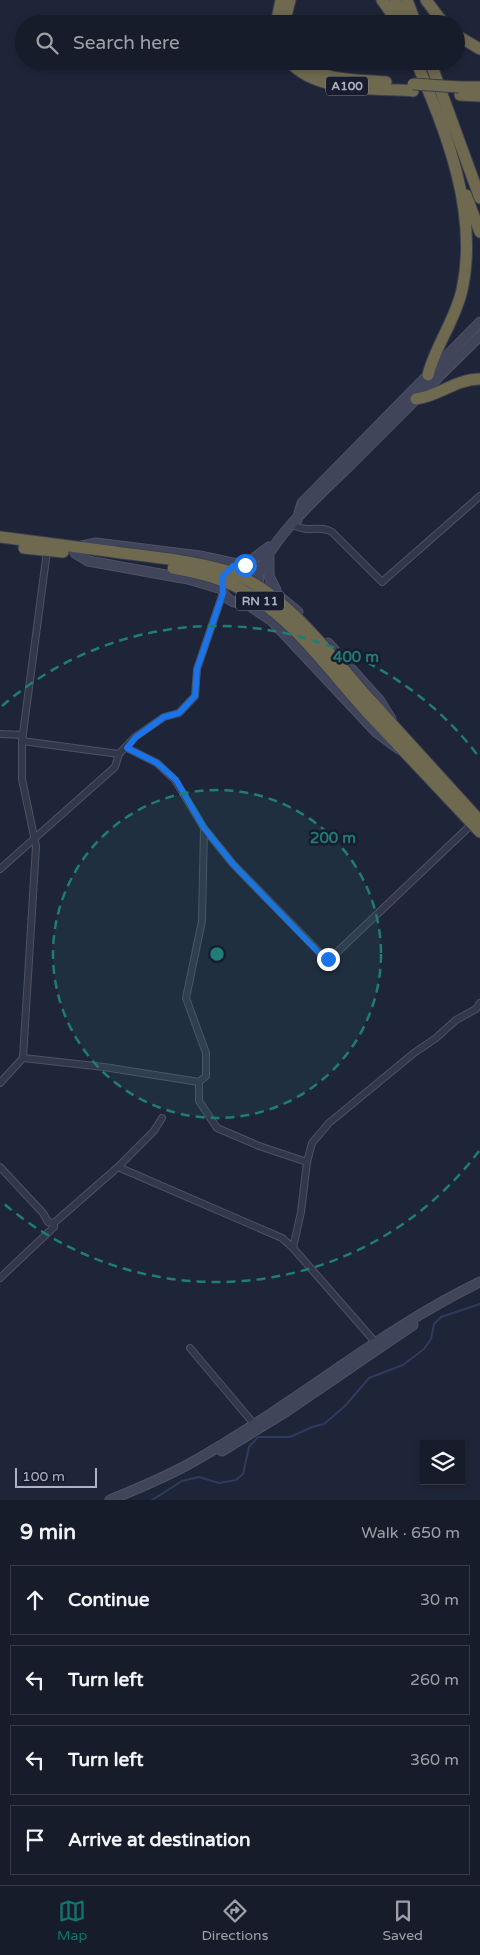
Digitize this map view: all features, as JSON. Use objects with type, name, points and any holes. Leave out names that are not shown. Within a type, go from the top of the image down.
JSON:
[{"type":"highway","points":[[278,15],[281,0]]},
{"type":"highway","points":[[286,15],[290,0]]},
{"type":"highway","points":[[382,0],[393,15]]},
{"type":"highway","points":[[395,0],[401,15]]},
{"type":"highway","points":[[407,0],[413,15]]},
{"type":"highway","points":[[426,0],[437,15]]},
{"type":"highway","points":[[465,40],[480,49]]},
{"type":"highway","name":"A100","points":[[298,70],[302,74],[327,84],[460,91],[480,96]]},
{"type":"highway","name":"A100","points":[[310,70],[327,76],[413,88]]},
{"type":"highway","points":[[422,70],[444,126],[480,232]]},
{"type":"highway","points":[[433,70],[480,198]]},
{"type":"highway","name":"A100","points":[[460,91],[480,87]]},
{"type":"highway","points":[[428,375],[455,312],[464,272],[466,243],[463,206],[444,126]]},
{"type":"highway","points":[[416,399],[430,396],[461,381],[480,379]]},
{"type":"highway","name":"RN 11","points":[[0,537],[115,555],[205,575],[249,593],[291,627],[369,706],[402,751],[477,820]]},
{"type":"highway","name":"RN 11","points":[[0,545],[47,551],[77,550]]},
{"type":"highway","name":"RN 11","points":[[369,706],[393,724],[477,820],[480,832]]},
{"type":"main road","points":[[295,523],[302,503],[480,322]]},
{"type":"main road","points":[[281,538],[241,565],[224,573],[221,581],[222,591],[232,601],[244,602],[255,596],[259,589],[259,579],[272,549],[281,538],[480,336]]},
{"type":"main road","name":"RN 11","points":[[222,591],[188,579],[88,561],[77,550],[91,544],[109,545],[200,556],[241,565]]},
{"type":"main road","points":[[272,549],[268,576],[281,596]]},
{"type":"main road","points":[[241,565],[254,570],[259,579]]},
{"type":"main road","name":"RN 11","points":[[259,579],[281,596],[327,642],[380,701],[393,724]]},
{"type":"main road","name":"RN 11","points":[[244,602],[272,621],[376,732],[386,742],[402,751]]},
{"type":"main road","points":[[110,1500],[177,1470],[254,1424],[432,1306],[480,1282]]},
{"type":"main road","points":[[123,1500],[162,1484],[218,1454],[295,1406],[430,1314],[480,1288]]},
{"type":"street","points":[[295,523],[306,531],[321,528],[332,532],[382,582],[480,496]]},
{"type":"street","points":[[0,1083],[23,1058],[36,846],[22,779],[23,738],[47,551]]},
{"type":"street","points":[[0,869],[34,836],[115,767],[119,754],[136,737],[164,717],[179,713],[195,696],[197,669],[222,591]]},
{"type":"street","points":[[0,734],[119,754]]},
{"type":"street","points":[[127,748],[157,763],[176,780],[204,828],[262,894],[323,957],[328,959],[477,820]]},
{"type":"street","points":[[23,1058],[199,1082],[206,1076],[206,1053],[186,998],[202,921],[204,828]]},
{"type":"street","points":[[293,1248],[301,1212],[307,1162],[312,1143],[329,1123],[456,1020],[476,1009],[480,1004]]},
{"type":"street","points":[[199,1082],[199,1101],[217,1128],[259,1146],[307,1162]]},
{"type":"street","points":[[0,1278],[52,1224],[118,1167],[154,1131],[162,1118]]},
{"type":"street","points":[[0,1167],[38,1206],[52,1224]]},
{"type":"street","points":[[118,1167],[282,1238],[293,1248],[376,1343]]},
{"type":"street","points":[[190,1348],[254,1424]]},
{"type":"waterway","points":[[152,1500],[182,1481],[199,1477],[219,1483],[236,1480],[243,1474],[249,1447],[258,1437],[290,1437],[324,1424],[345,1406],[369,1378],[403,1365],[424,1349],[431,1339],[434,1324],[441,1317],[480,1304]]},
{"type":"route","points":[[245,565],[237,564],[229,568],[222,577],[223,593],[197,669],[195,696],[179,713],[164,717],[136,737],[127,748],[157,763],[176,780],[204,828],[233,864],[323,957],[328,959]]}]
